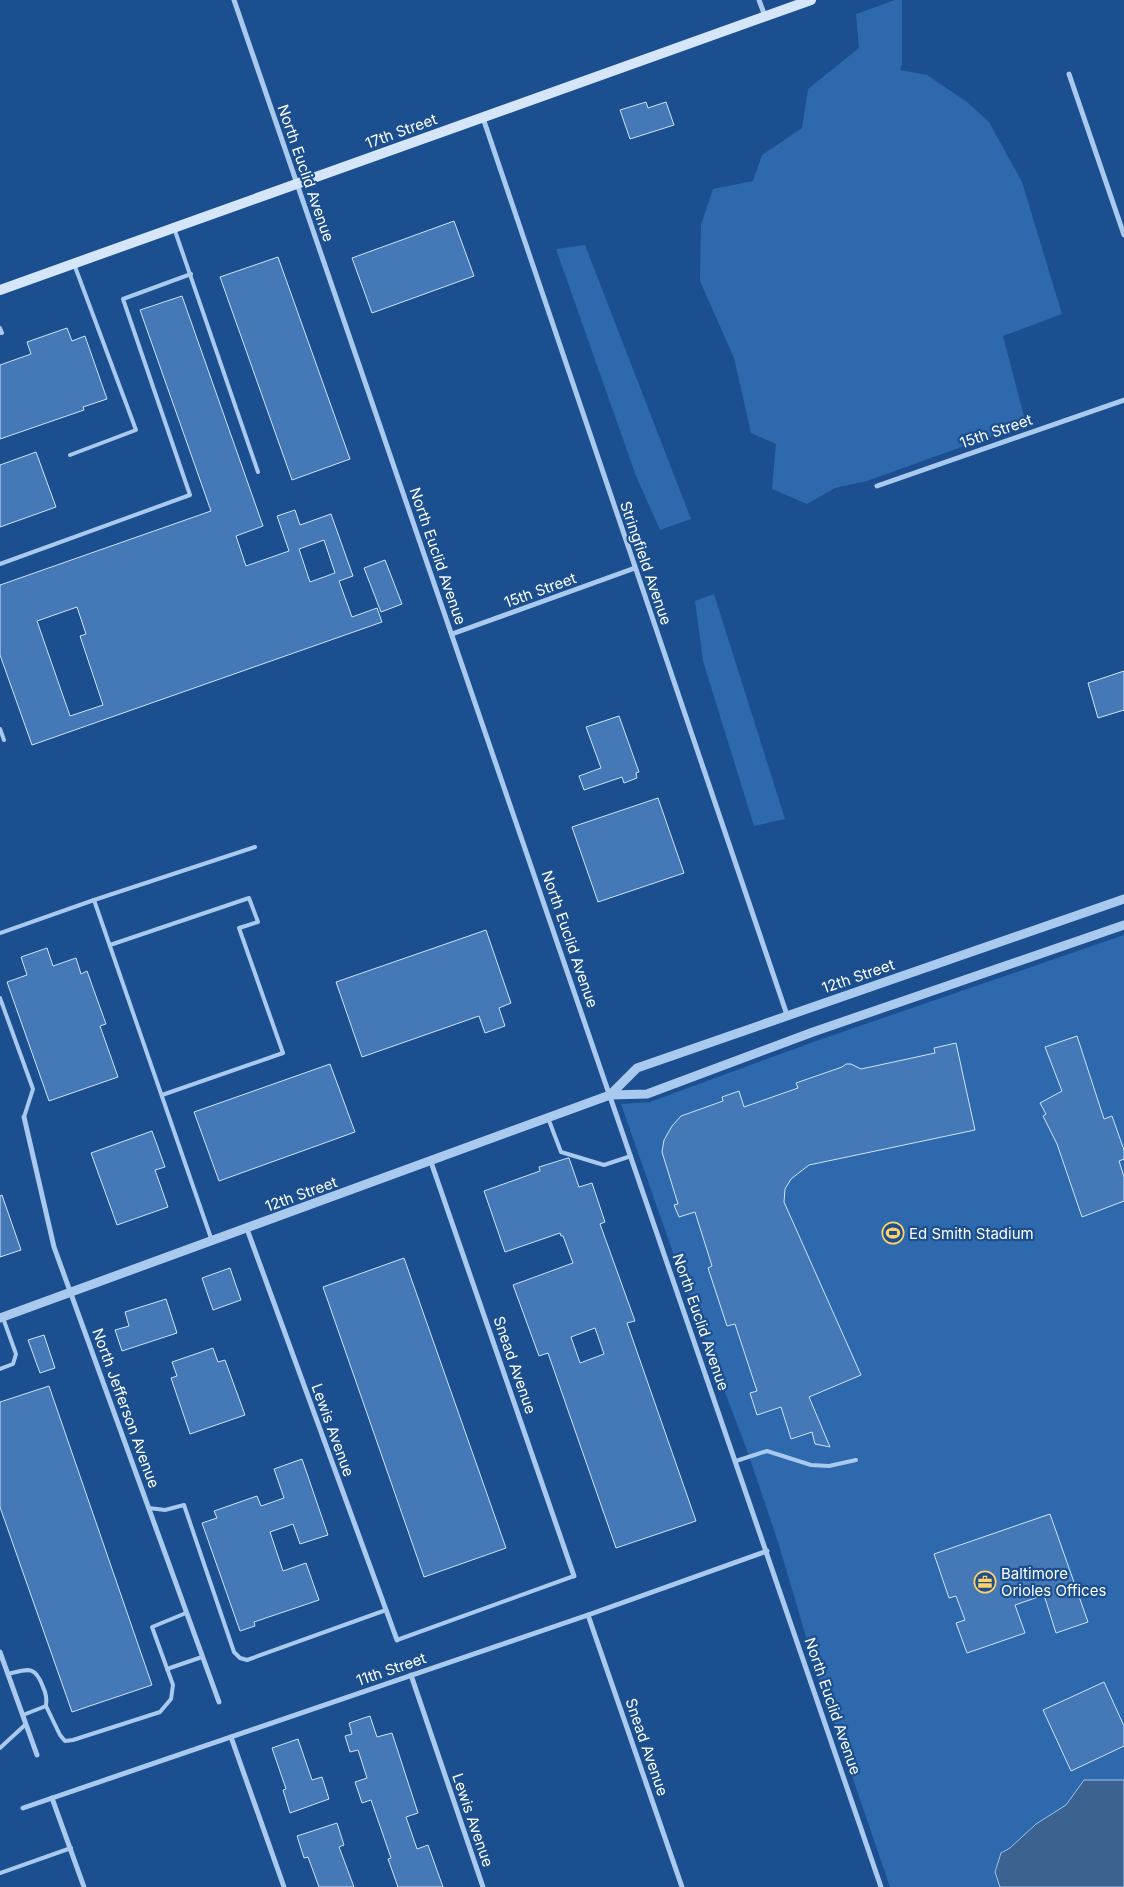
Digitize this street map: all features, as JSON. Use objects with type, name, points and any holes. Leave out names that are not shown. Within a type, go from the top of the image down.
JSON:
[{"type":"main road","name":"17th Street","points":[[0,290],[811,0]]},
{"type":"street","name":"North Euclid Avenue","points":[[234,0],[881,1887]]},
{"type":"street","points":[[760,0],[765,17]]},
{"type":"street","points":[[1069,74],[1124,235]]},
{"type":"street","name":"Stringfield Avenue","points":[[482,118],[787,1015]]},
{"type":"street","name":"15th Street","points":[[877,486],[1124,400]]},
{"type":"street","name":"15th Street","points":[[452,634],[635,568]]},
{"type":"street","name":"12th Street","points":[[610,1096],[637,1068],[1124,899]]},
{"type":"street","name":"12th Street","points":[[2,1317],[610,1096],[646,1094],[813,1032],[1124,925]]},
{"type":"street","name":"North Jefferson Avenue","points":[[24,1118],[54,1247],[219,1702]]},
{"type":"street","name":"Snead Avenue","points":[[431,1162],[574,1576]]},
{"type":"street","name":"Lewis Avenue","points":[[246,1229],[397,1640]]},
{"type":"street","name":"11th Street","points":[[23,1808],[588,1615],[767,1551]]},
{"type":"street","name":"Snead Avenue","points":[[588,1615],[682,1887]]},
{"type":"street","points":[[0,1652],[37,1755]]},
{"type":"street","name":"Lewis Avenue","points":[[411,1675],[482,1887]]},
{"type":"street","points":[[231,1737],[284,1887]]},
{"type":"street","points":[[52,1798],[84,1887]]},
{"type":"lane","points":[[174,228],[258,472]]},
{"type":"lane","points":[[70,454],[136,430],[74,264]]},
{"type":"lane","points":[[0,564],[190,496],[123,299],[191,274]]},
{"type":"lane","points":[[0,328],[2,333],[0,333]]},
{"type":"lane","points":[[0,729],[4,740]]},
{"type":"lane","points":[[0,934],[94,900],[255,847]]},
{"type":"lane","points":[[110,945],[249,898],[258,922],[239,928],[283,1053],[162,1095]]},
{"type":"lane","points":[[94,900],[212,1241]]},
{"type":"lane","points":[[0,998],[33,1089],[24,1118]]},
{"type":"lane","points":[[548,1118],[561,1152],[604,1165],[631,1156]]},
{"type":"lane","points":[[0,1369],[14,1364],[16,1354],[2,1317]]},
{"type":"lane","points":[[736,1462],[767,1451],[811,1465],[829,1466],[856,1460]]},
{"type":"lane","points":[[149,1508],[165,1510],[184,1505],[234,1652],[240,1658],[247,1660],[386,1610]]},
{"type":"lane","points":[[397,1640],[574,1576]]},
{"type":"lane","points":[[8,1674],[26,1670],[33,1671],[39,1675],[47,1699],[46,1706],[60,1736],[65,1741],[160,1712],[171,1699],[173,1685],[152,1627],[186,1613]]},
{"type":"lane","points":[[167,1669],[202,1657]]},
{"type":"lane","points":[[23,1715],[46,1706]]},
{"type":"lane","points":[[0,1748],[26,1724]]},
{"type":"lane","points":[[0,1873],[71,1848]]},
{"type":"shaded area","points":[[895,0],[902,0],[902,64],[900,70],[927,75],[967,102],[989,122],[1022,182],[1062,314],[1003,336],[1026,424],[867,481],[835,488],[807,504],[772,489],[776,444],[751,433],[734,358],[700,281],[701,225],[713,189],[753,181],[762,155],[802,128],[808,89],[859,48],[856,14]]},
{"type":"shaded area","points":[[585,245],[691,519],[660,530],[636,476],[556,249]]},
{"type":"shaded area","points":[[714,594],[785,819],[754,826],[703,661],[695,601]]},
{"type":"shaded area","points":[[1124,935],[1124,1780],[1084,1780],[1066,1805],[1036,1824],[1010,1848],[1001,1853],[995,1872],[1000,1887],[890,1887],[817,1674],[778,1542],[748,1453],[679,1270],[621,1104],[650,1102],[816,1041]]},
{"type":"shaded area","points":[[1084,1780],[1124,1780],[1124,1887],[1000,1887],[995,1872],[1001,1853],[1010,1848],[1036,1824],[1066,1805]]},
{"type":"building","points":[[646,102],[648,108],[666,102],[674,125],[630,139],[620,110]]},
{"type":"building","points":[[454,221],[474,276],[372,313],[352,258]]},
{"type":"building","points":[[278,257],[350,459],[292,480],[220,277]]},
{"type":"building","points":[[182,296],[263,526],[236,536],[246,566],[289,551],[277,516],[295,510],[300,525],[331,514],[353,576],[339,581],[352,617],[377,608],[382,622],[32,745],[0,655],[0,585],[211,511],[140,310]],"holes":[[[324,540],[335,573],[310,582],[299,549]],[[77,607],[86,634],[80,636],[103,705],[70,716],[37,621]]]},
{"type":"building","points":[[67,328],[72,341],[85,336],[107,399],[83,407],[84,410],[0,439],[0,365],[31,354],[27,342]]},
{"type":"building","points":[[36,452],[56,507],[0,527],[0,465]]},
{"type":"building","points":[[385,560],[402,604],[381,612],[364,568]]},
{"type":"building","points":[[1124,671],[1124,710],[1098,718],[1088,683]]},
{"type":"building","points":[[619,716],[639,772],[636,773],[637,778],[624,783],[622,777],[584,790],[579,776],[601,768],[586,727]]},
{"type":"building","points":[[658,798],[684,873],[598,902],[572,827]]},
{"type":"building","points":[[486,930],[511,1003],[499,1008],[505,1026],[485,1033],[479,1016],[362,1057],[336,982]]},
{"type":"building","points":[[47,948],[53,966],[76,958],[81,974],[87,971],[106,1024],[100,1026],[118,1077],[49,1101],[7,982],[27,975],[21,957]]},
{"type":"building","points":[[1077,1036],[1104,1119],[1112,1116],[1124,1150],[1124,1159],[1119,1161],[1124,1177],[1124,1201],[1082,1217],[1057,1144],[1043,1116],[1046,1114],[1040,1103],[1062,1091],[1045,1047]]},
{"type":"building","points":[[956,1043],[975,1130],[809,1165],[791,1179],[785,1189],[784,1202],[861,1375],[809,1397],[830,1447],[815,1444],[812,1432],[791,1439],[781,1407],[757,1415],[750,1393],[757,1391],[735,1324],[727,1326],[708,1268],[712,1266],[695,1212],[679,1217],[674,1205],[678,1204],[662,1152],[664,1140],[672,1126],[681,1116],[723,1101],[722,1097],[739,1091],[744,1107],[798,1088],[796,1083],[846,1064],[851,1064],[861,1069],[935,1053],[934,1048]]},
{"type":"building","points":[[330,1064],[355,1132],[219,1181],[194,1112]]},
{"type":"building","points":[[152,1131],[165,1167],[155,1170],[168,1207],[117,1225],[91,1153]]},
{"type":"building","points":[[569,1158],[579,1187],[592,1183],[605,1222],[600,1224],[635,1321],[627,1323],[696,1521],[616,1548],[548,1353],[539,1356],[513,1285],[573,1263],[563,1236],[560,1233],[505,1252],[484,1191],[540,1171],[539,1167]],"holes":[[[595,1328],[604,1354],[580,1363],[571,1337]]]},
{"type":"building","points":[[2,1195],[21,1250],[0,1257],[0,1196]]},
{"type":"building","points":[[404,1258],[506,1548],[424,1577],[323,1287]]},
{"type":"building","points":[[230,1268],[241,1300],[213,1310],[202,1278]]},
{"type":"building","points":[[166,1299],[177,1333],[122,1351],[115,1330],[129,1326],[125,1312]]},
{"type":"building","points":[[44,1335],[55,1368],[40,1373],[28,1340]]},
{"type":"building","points":[[213,1348],[218,1362],[225,1360],[245,1415],[190,1434],[171,1378],[177,1376],[172,1362]]},
{"type":"building","points":[[49,1386],[152,1685],[72,1712],[0,1507],[0,1402]]},
{"type":"building","points":[[302,1459],[328,1535],[300,1544],[293,1524],[270,1532],[283,1571],[306,1563],[319,1600],[254,1622],[255,1626],[240,1631],[202,1523],[217,1518],[214,1511],[257,1496],[261,1506],[284,1498],[274,1469]]},
{"type":"building","name":"Baltimore Orioles Offices","points":[[1050,1514],[1088,1622],[1056,1633],[1044,1595],[1015,1605],[1025,1633],[967,1653],[956,1623],[965,1620],[956,1596],[949,1598],[934,1554]]},
{"type":"building","points":[[1104,1682],[1124,1726],[1124,1746],[1071,1771],[1043,1710]]},
{"type":"building","points":[[370,1716],[377,1737],[392,1733],[418,1813],[406,1817],[417,1849],[428,1845],[443,1887],[398,1887],[388,1859],[391,1858],[371,1800],[362,1803],[355,1782],[367,1778],[358,1750],[350,1752],[345,1736],[352,1734],[349,1723]]},
{"type":"building","points":[[298,1739],[312,1780],[322,1777],[329,1799],[290,1813],[283,1790],[286,1789],[272,1748]]},
{"type":"building","points":[[337,1823],[344,1845],[339,1847],[354,1887],[319,1887],[308,1857],[304,1858],[297,1836]]},
{"type":"place","name":"Ed Smith Stadium","points":[[893,1233]]},
{"type":"place","name":"Baltimore Orioles Offices","points":[[985,1582]]}]
